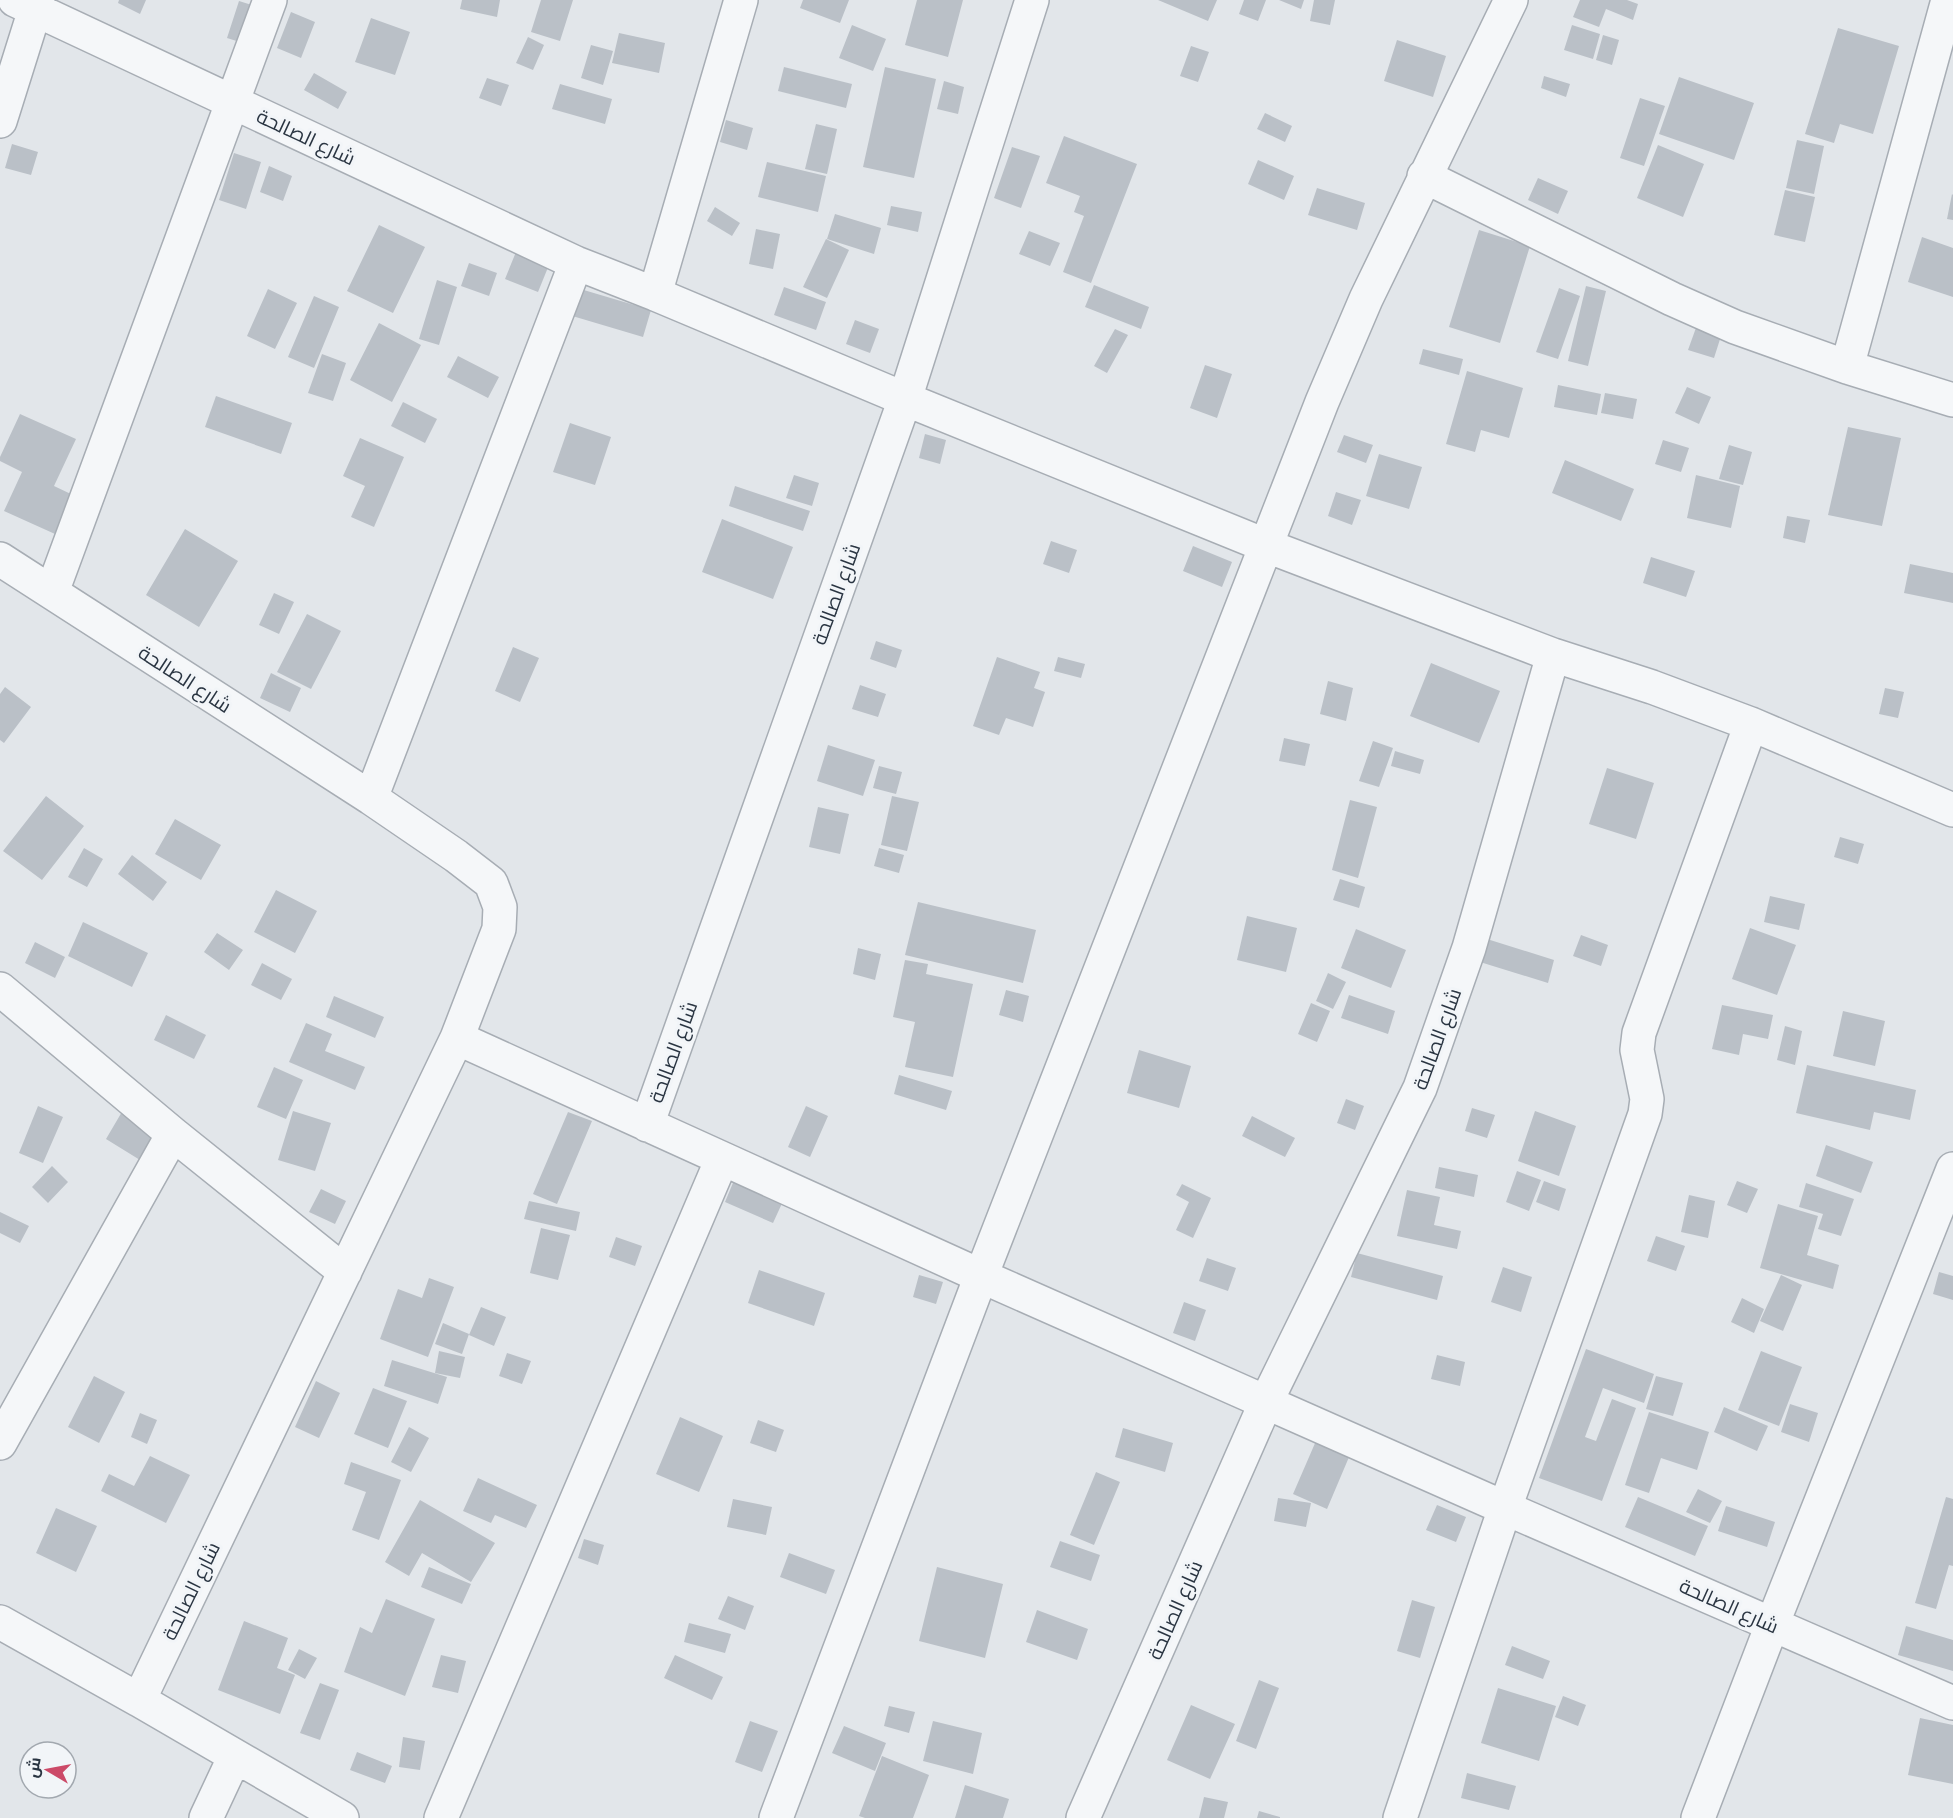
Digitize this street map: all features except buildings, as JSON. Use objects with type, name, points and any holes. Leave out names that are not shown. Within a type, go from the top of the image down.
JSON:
[{"type":"street","points":[[52,592],[270,0]]},
{"type":"street","points":[[655,294],[741,0]]},
{"type":"street","points":[[1032,0],[905,399],[1267,546],[1553,655],[1652,687],[1751,724],[1953,810]]},
{"type":"street","points":[[776,1818],[981,1276],[1322,402],[1365,299],[1511,0]]},
{"type":"street","points":[[1848,367],[1948,0]]},
{"type":"street","name":"شارع الصالحة","points":[[0,121],[30,3],[233,103],[576,263],[905,399],[647,1125]]},
{"type":"street","points":[[1424,176],[1672,299],[1735,327],[1848,367],[1953,400]]},
{"type":"street","points":[[371,798],[576,263]]},
{"type":"street","name":"شارع الصالحة","points":[[0,560],[371,798],[456,856],[491,883],[500,907],[498,929],[457,1038],[139,1700]]},
{"type":"street","name":"شارع الصالحة","points":[[1083,1818],[1266,1402],[1420,1088],[1469,948],[1553,655]]},
{"type":"street","points":[[1400,1818],[1505,1508],[1645,1114],[1647,1099],[1637,1050],[1639,1033],[1751,724]]},
{"type":"street","points":[[0,990],[173,1134],[345,1272]]},
{"type":"street","name":"شارع الصالحة","points":[[457,1038],[981,1276],[1953,1703]]},
{"type":"street","points":[[0,1443],[173,1134]]},
{"type":"street","points":[[441,1818],[722,1159]]},
{"type":"street","points":[[1698,1818],[1953,1169]]},
{"type":"street","points":[[0,1622],[342,1818]]},
{"type":"street","points":[[206,1818],[235,1756]]}]
